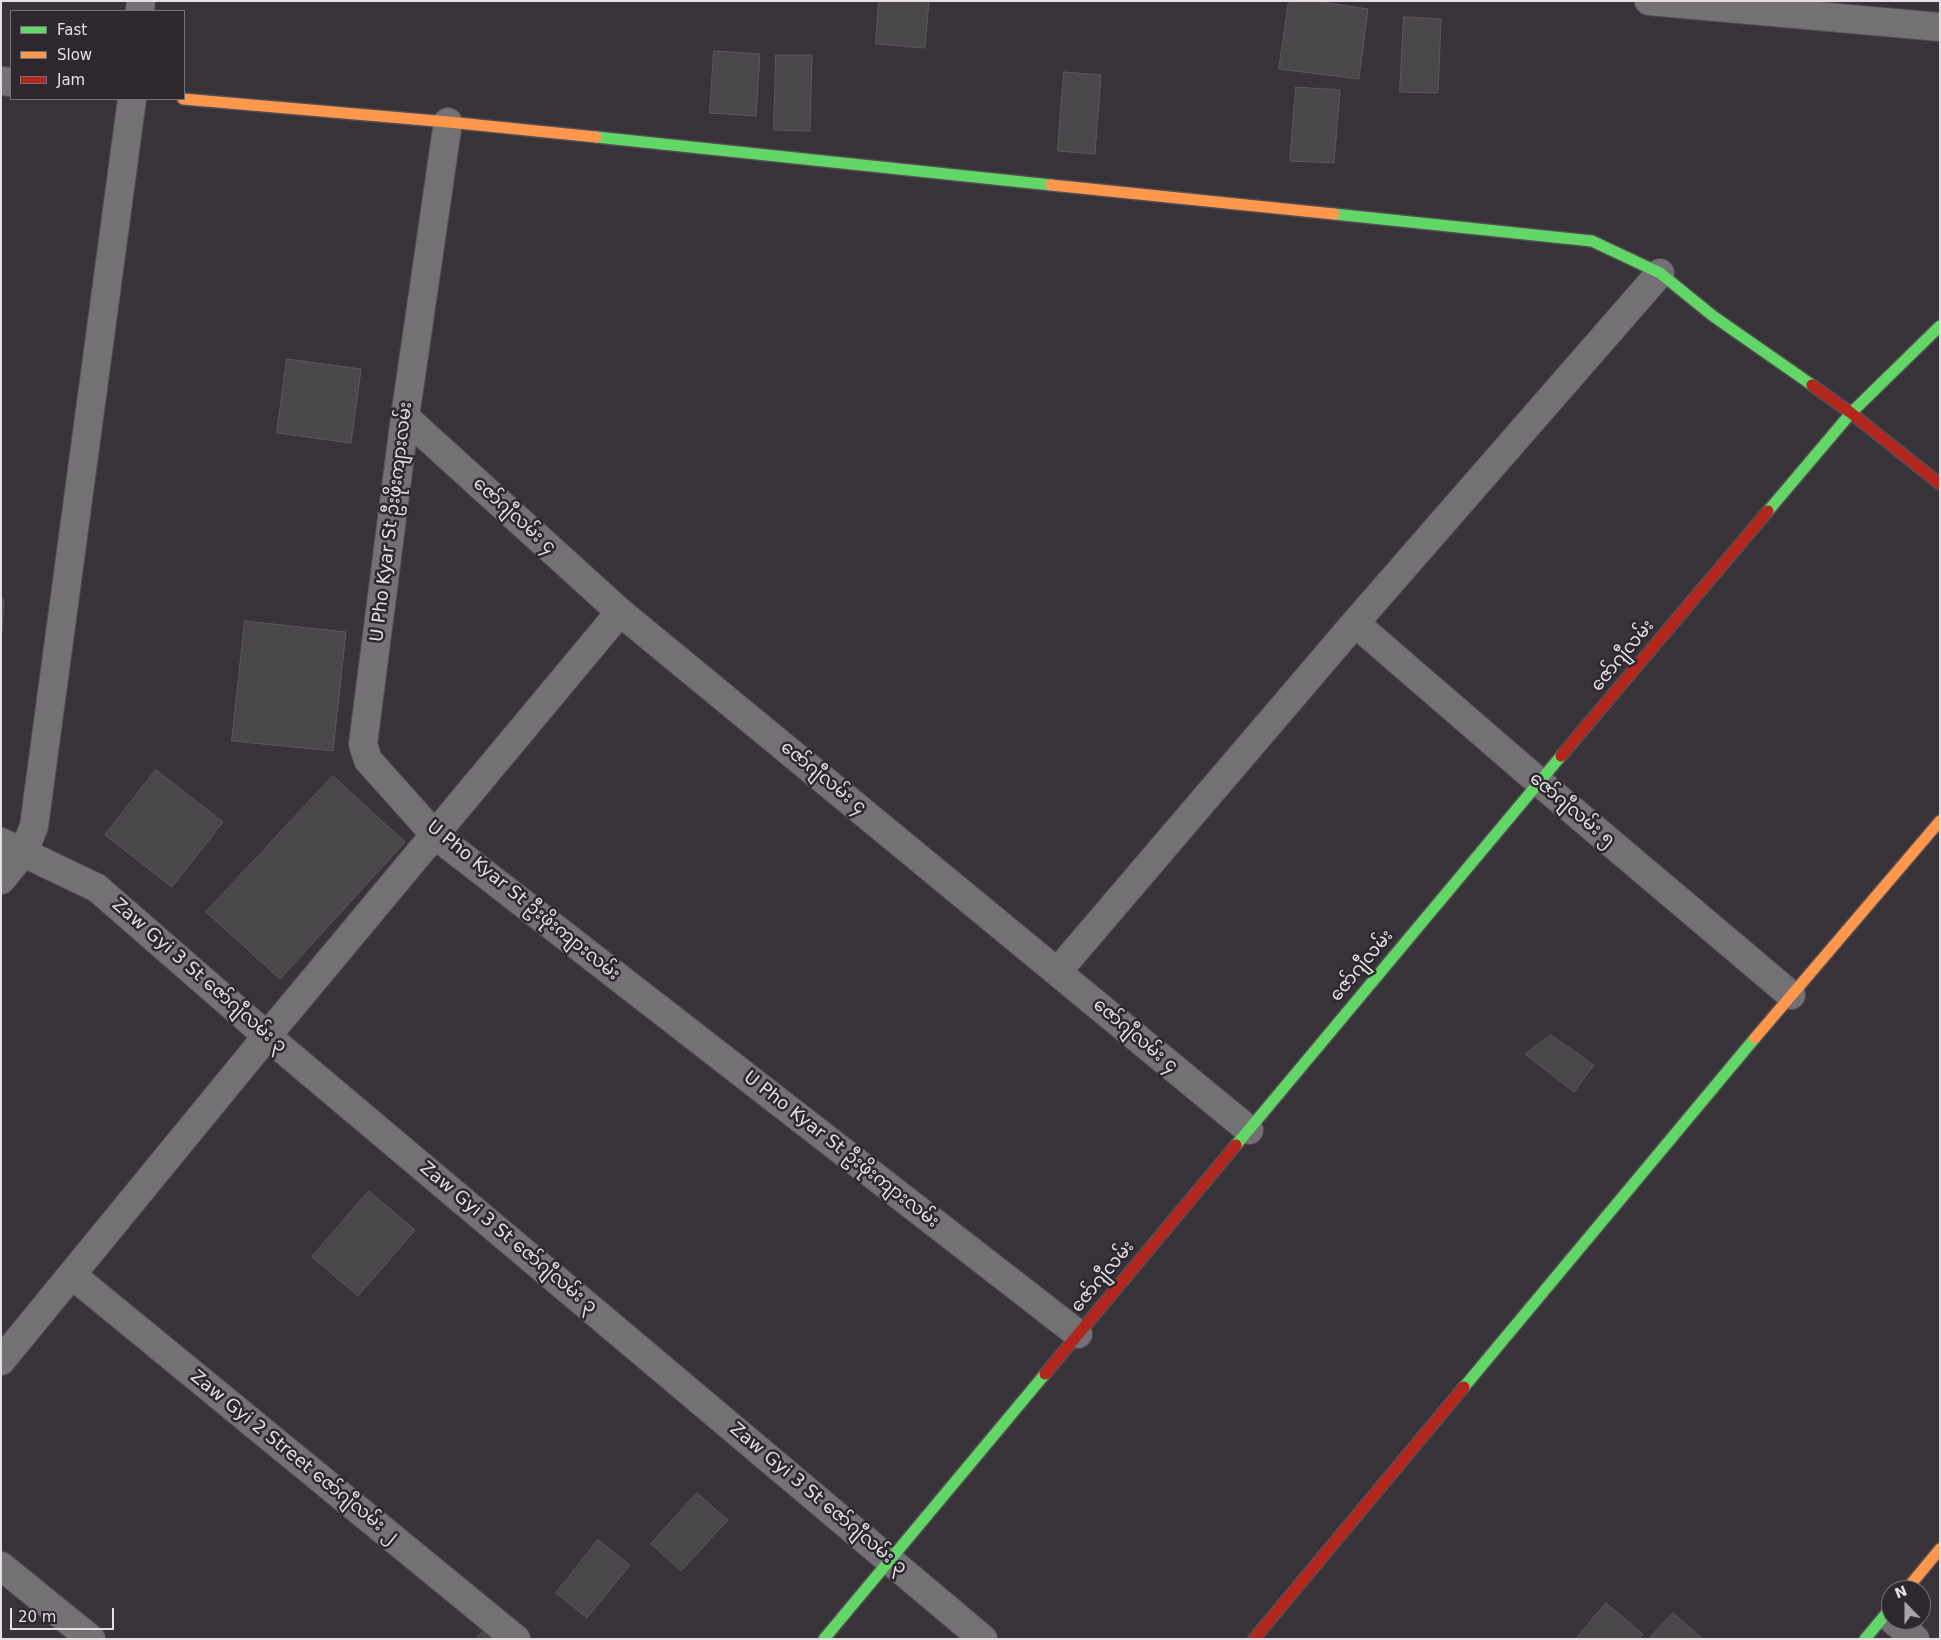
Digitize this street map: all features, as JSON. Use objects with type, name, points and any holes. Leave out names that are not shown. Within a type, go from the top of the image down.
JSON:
[{"type":"street","points":[[1649,1],[1940,27]]},
{"type":"street","points":[[185,99],[448,122],[1592,241],[1660,273],[1713,316],[1851,413],[1940,484]]},
{"type":"street","points":[[1,880],[13,847],[34,826],[132,100]]},
{"type":"street","name":"U Pho Kyar St ဦးဖိုးကျားလမ်း","points":[[448,122],[405,417],[363,744],[368,760],[435,835],[1078,1334]]},
{"type":"street","points":[[1058,971],[1356,623],[1660,273]]},
{"type":"street","name":"ဇော်ဂျီလမ်း","points":[[824,1639],[1539,782],[1851,413],[1940,326]]},
{"type":"street","name":"ဇော်ဂျီလမ်း ၄","points":[[405,417],[620,612],[1249,1130]]},
{"type":"street","points":[[1,1361],[620,612]]},
{"type":"street","name":"ဇော်ဂျီလမ်း ၅","points":[[1356,623],[1539,782],[1791,995]]},
{"type":"street","points":[[1254,1639],[1791,995],[1940,821]]},
{"type":"street","name":"Zaw Gyi 3 St ဇော်ဂျီလမ်း ၃","points":[[13,847],[97,888],[268,1036],[890,1559],[982,1639]]},
{"type":"street","name":"Zaw Gyi 2 Street ဇော်ဂျီလမ်း ၂","points":[[72,1275],[516,1639]]},
{"type":"street","points":[[1914,1580],[1940,1550]]},
{"type":"street","points":[[1,1566],[91,1639]]},
{"type":"street","points":[[1865,1639],[1881,1624]]},
{"type":"street","points":[[1906,1630],[1915,1639]]},
{"type":"building","points":[[879,1],[929,1],[925,48],[876,44]]},
{"type":"building","points":[[1289,1],[1315,1],[1368,9],[1359,79],[1279,69]]},
{"type":"building","points":[[1404,17],[1441,19],[1438,93],[1400,92]]},
{"type":"building","points":[[714,51],[760,54],[756,116],[710,113]]},
{"type":"building","points":[[776,55],[812,55],[810,131],[774,130]]},
{"type":"building","points":[[1064,72],[1101,75],[1095,154],[1058,151]]},
{"type":"building","points":[[1296,87],[1340,90],[1334,163],[1290,161]]},
{"type":"building","points":[[287,359],[361,369],[351,443],[277,433]]},
{"type":"building","points":[[1,598],[4,599],[1,642]]},
{"type":"building","points":[[245,621],[346,632],[333,751],[232,741]]},
{"type":"building","points":[[156,770],[223,822],[172,887],[105,835]]},
{"type":"building","points":[[333,776],[405,842],[280,979],[206,912]]},
{"type":"building","points":[[1551,1035],[1594,1065],[1574,1092],[1525,1054]]},
{"type":"building","points":[[369,1191],[415,1230],[358,1296],[312,1257]]},
{"type":"building","points":[[697,1493],[728,1520],[681,1571],[651,1544]]},
{"type":"building","points":[[598,1540],[630,1565],[587,1618],[556,1593]]},
{"type":"building","points":[[1606,1603],[1643,1634],[1639,1639],[1576,1639]]},
{"type":"building","points":[[1673,1613],[1703,1639],[1649,1639]]},
{"type":"building","points":[[486,1628],[498,1639],[476,1639]]},
{"type":"traffic: fast","points":[[596,137],[1051,185]]},
{"type":"traffic: fast","points":[[1334,214],[1592,241],[1660,273],[1713,316],[1812,385]]},
{"type":"traffic: fast","points":[[1768,511],[1851,413],[1940,326]]},
{"type":"traffic: fast","points":[[1236,1145],[1561,756]]},
{"type":"traffic: fast","points":[[1464,1387],[1755,1038]]},
{"type":"traffic: fast","points":[[824,1639],[1045,1374]]},
{"type":"traffic: fast","points":[[1865,1639],[1881,1620]]},
{"type":"traffic: slow","points":[[185,99],[596,137]]},
{"type":"traffic: slow","points":[[1051,185],[1334,214]]},
{"type":"traffic: slow","points":[[1755,1038],[1940,821]]},
{"type":"traffic: slow","points":[[1914,1580],[1940,1549]]},
{"type":"traffic: jam","points":[[1812,385],[1851,413],[1940,484]]},
{"type":"traffic: jam","points":[[1561,756],[1768,511]]},
{"type":"traffic: jam","points":[[1045,1374],[1236,1145]]},
{"type":"traffic: jam","points":[[1254,1639],[1464,1387]]}]
